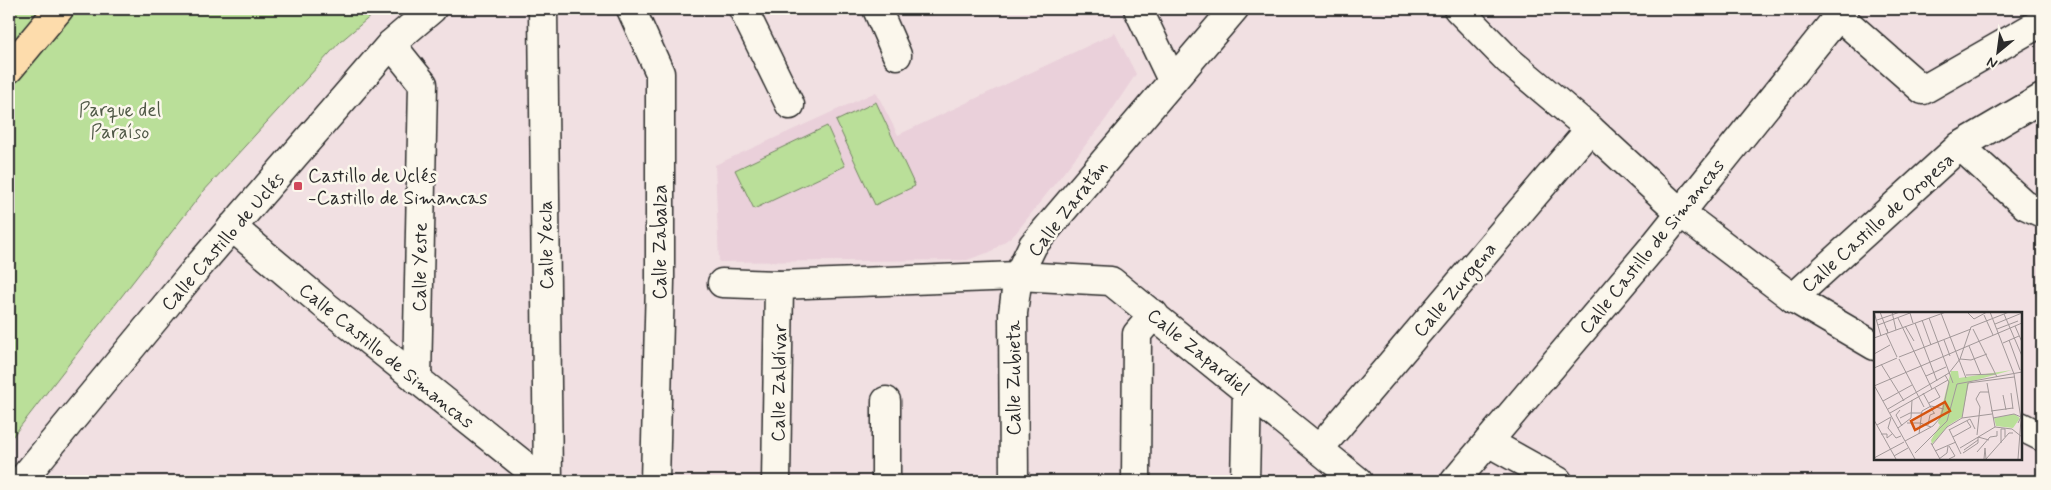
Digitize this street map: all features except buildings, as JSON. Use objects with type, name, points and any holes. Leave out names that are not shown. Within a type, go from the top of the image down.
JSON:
[{"type":"main road","points":[[9,69],[59,9]]},
{"type":"street","name":"Calle Castillo de Uclés","points":[[21,481],[232,227],[391,44],[432,9]]},
{"type":"street","name":"Calle Yecla","points":[[543,9],[548,481]]},
{"type":"street","name":"Calle Zabalza","points":[[631,9],[660,73],[660,281],[655,481]]},
{"type":"street","points":[[743,9],[790,105]]},
{"type":"street","points":[[877,9],[897,55]]},
{"type":"street","points":[[1138,9],[1172,80]]},
{"type":"street","name":"Calle Zaratán","points":[[722,283],[779,285],[1018,276],[1033,245],[1234,9]]},
{"type":"street","points":[[1458,9],[1508,60],[1590,130],[1680,213],[1793,298],[1874,345]]},
{"type":"street","points":[[1842,12],[1923,90],[2042,22]]},
{"type":"street","name":"Calle Castillo de Simancas","points":[[1455,481],[1680,213],[1842,12]]},
{"type":"street","name":"Calle Yeste","points":[[391,44],[423,84],[417,380]]},
{"type":"street","name":"Calle Castillo de Oropesa","points":[[1793,298],[1960,146],[2042,98]]},
{"type":"street","name":"Calle Zurgena","points":[[1319,449],[1590,130]]},
{"type":"street","name":"Calle Castillo de Oropesa","points":[[1960,146],[2025,204],[2042,213]]},
{"type":"street","name":"Calle Castillo de Simancas","points":[[232,227],[417,380],[544,481]]},
{"type":"street","name":"Calle Zapardiel","points":[[1018,276],[1111,281],[1358,481]]},
{"type":"street","name":"Calle Zubieta","points":[[1014,481],[1013,312],[1018,276]]},
{"type":"street","name":"Calle Zaldívar","points":[[776,481],[779,285]]},
{"type":"street","points":[[1136,481],[1137,334],[1154,314]]},
{"type":"street","points":[[1245,481],[1247,391]]},
{"type":"street","points":[[886,401],[886,481]]},
{"type":"street","points":[[2021,426],[2042,437]]},
{"type":"street","points":[[1488,442],[1558,481]]},
{"type":"shaded area","points":[[1115,33],[1136,74],[1106,119],[1015,234],[990,252],[967,260],[719,262],[715,165],[876,92],[898,135]]},
{"type":"green space","name":"Parque del Paraíso","points":[[9,9],[379,9],[340,42],[202,193],[9,441]]},
{"type":"green space","points":[[876,102],[915,186],[875,205],[836,121]]},
{"type":"green space","points":[[827,126],[845,166],[754,209],[735,170]]},
{"type":"place","name":"Castillo de Uclés -Castillo de Simancas","points":[[298,186]]}]
